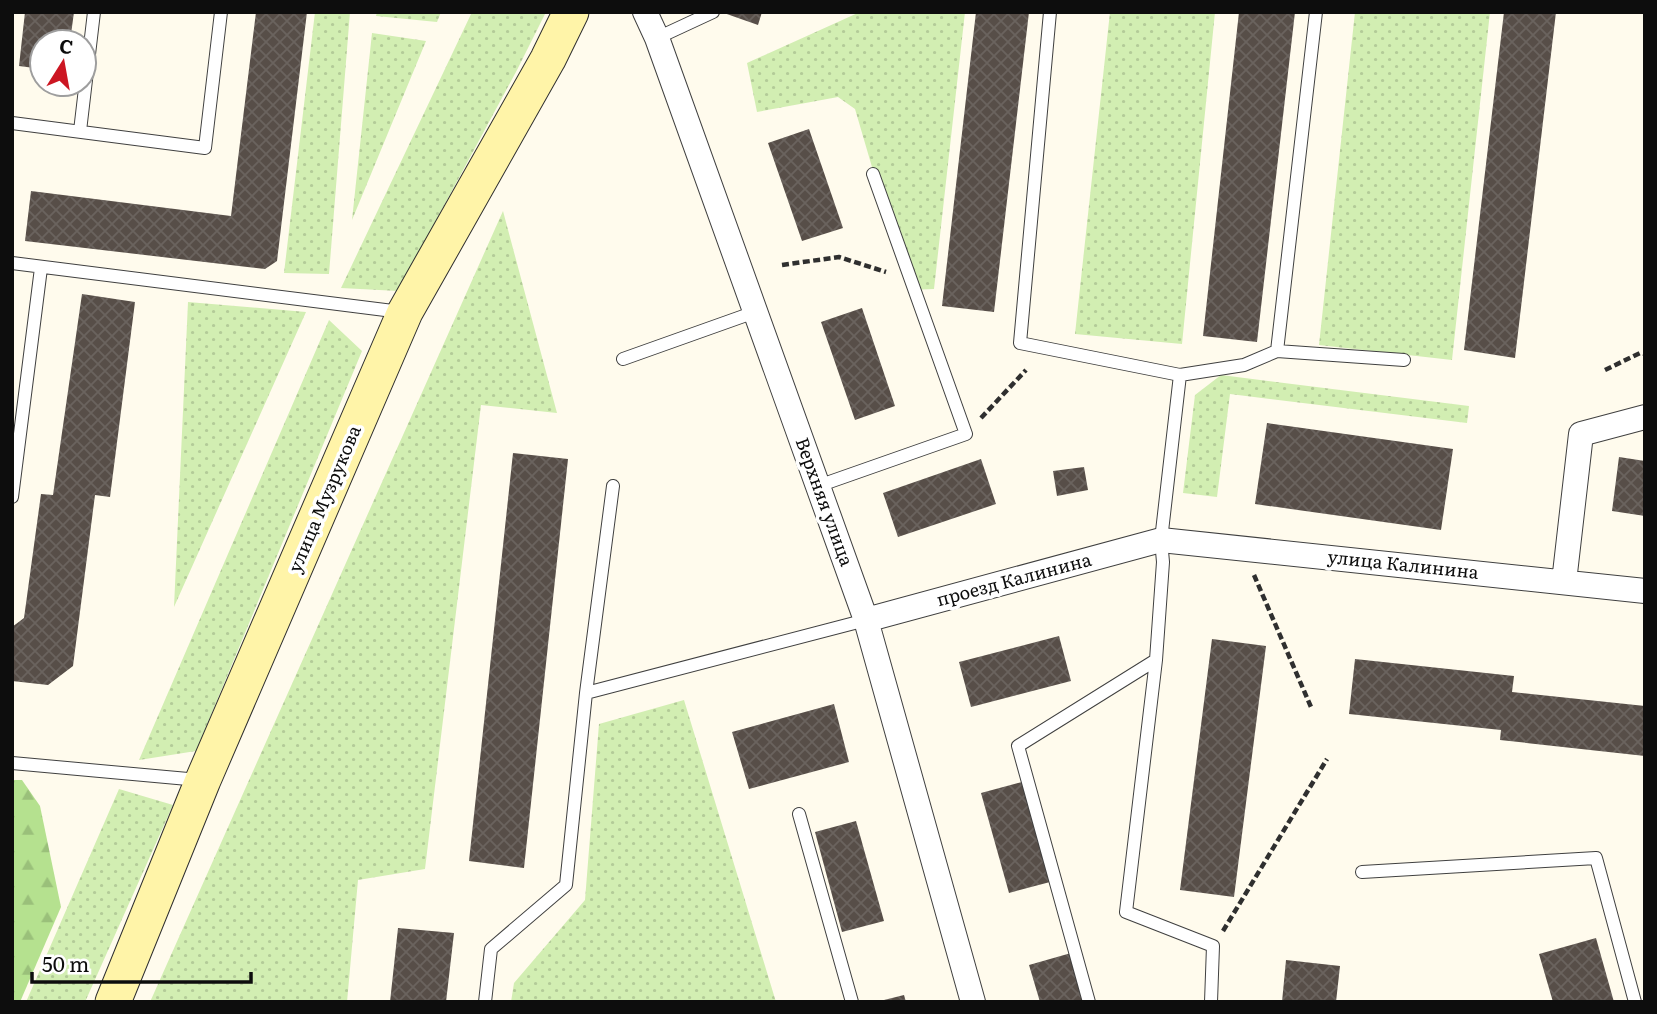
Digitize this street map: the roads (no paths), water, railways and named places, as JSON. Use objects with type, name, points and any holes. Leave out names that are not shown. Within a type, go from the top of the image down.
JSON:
[{"type":"street","name":"улица Музрукова","points":[[113,1002],[203,780],[405,312],[548,59],[571,12]]},
{"type":"street","name":"Верхняя улица","points":[[645,12],[657,38],[866,620],[973,1002]]},
{"type":"street","points":[[1564,582],[1581,433],[1645,417]]},
{"type":"street","name":"улица Калинина","points":[[1161,540],[1645,590]]},
{"type":"street","name":"проезд Калинина","points":[[866,620],[1161,540]]},
{"type":"lane","points":[[80,131],[94,12]]},
{"type":"lane","points":[[12,123],[205,148],[220,12]]},
{"type":"lane","points":[[657,38],[713,12]]},
{"type":"lane","points":[[1050,12],[1020,343],[1180,375],[1244,365],[1277,351],[1404,360]]},
{"type":"lane","points":[[1277,351],[1317,12]]},
{"type":"lane","points":[[818,486],[966,434],[873,174]]},
{"type":"lane","points":[[12,264],[405,312]]},
{"type":"lane","points":[[12,497],[41,268]]},
{"type":"lane","points":[[623,359],[755,312]]},
{"type":"lane","points":[[1180,375],[1161,540],[1163,562],[1156,660],[1126,912],[1213,946],[1211,1002]]},
{"type":"lane","points":[[485,1002],[491,949],[566,885],[586,693],[612,486]]},
{"type":"lane","points":[[586,693],[866,620]]},
{"type":"lane","points":[[1089,1002],[1018,746],[1156,660]]},
{"type":"lane","points":[[12,764],[203,780]]},
{"type":"lane","points":[[799,814],[852,1002]]},
{"type":"lane","points":[[1362,873],[1597,858],[1635,1002]]}]
